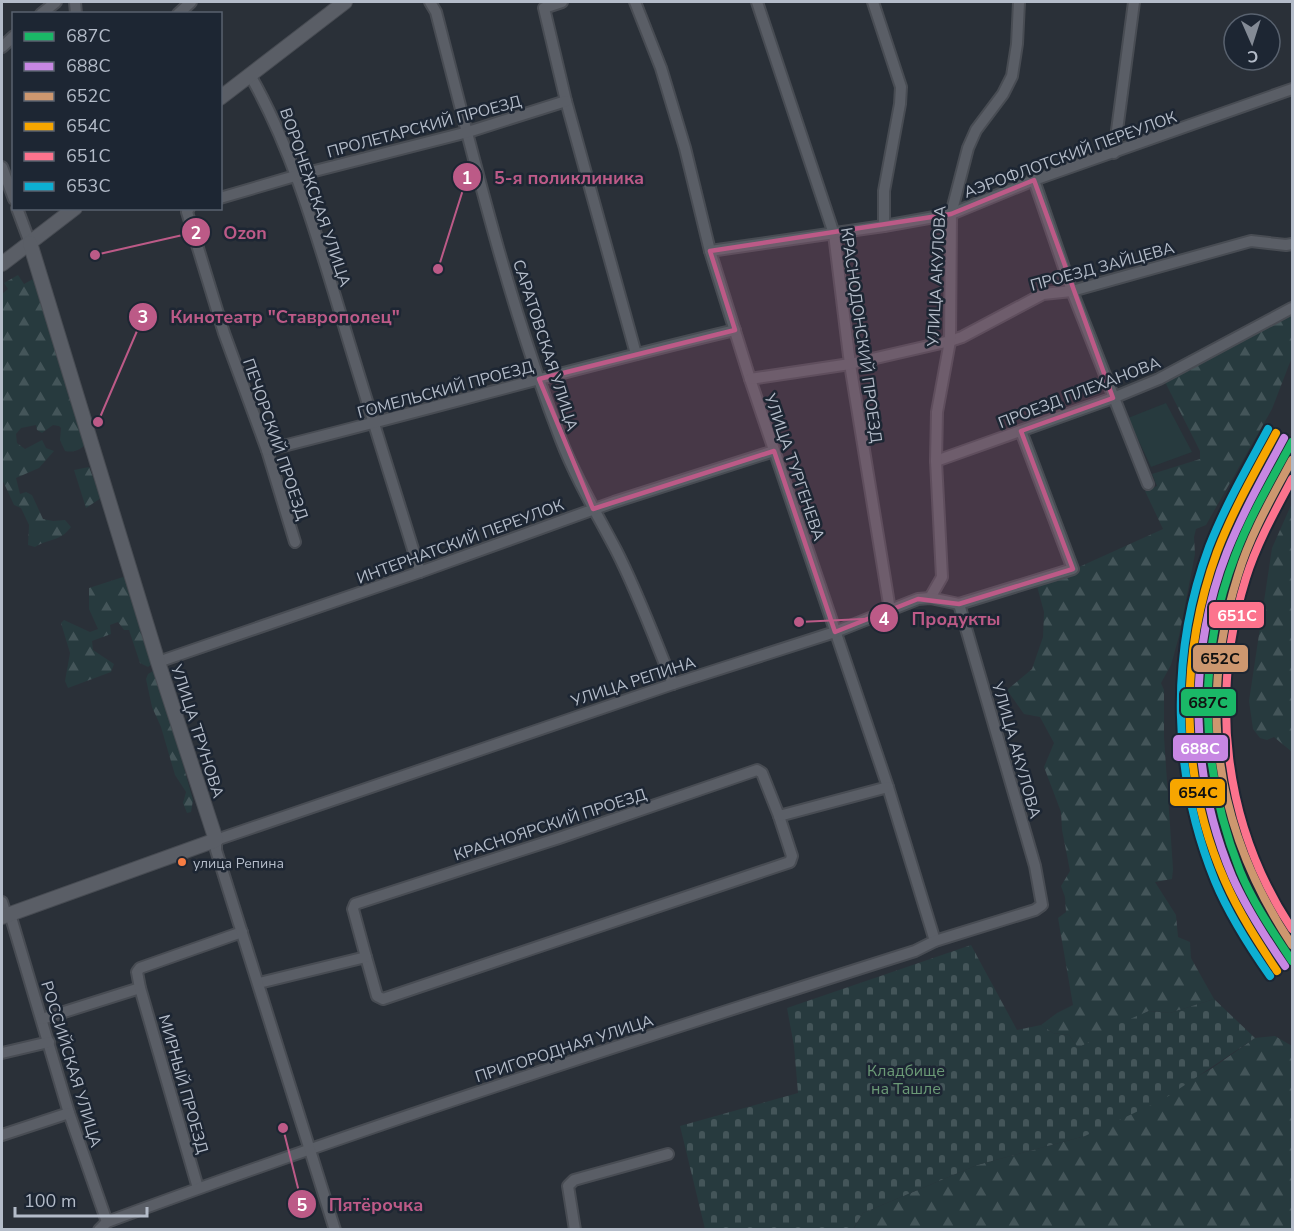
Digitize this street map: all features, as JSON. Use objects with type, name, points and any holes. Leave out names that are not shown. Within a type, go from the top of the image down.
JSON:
[{"type":"street","points":[[44,12],[56,2]]},
{"type":"street","points":[[222,96],[345,2]]},
{"type":"street","name":"САРАТОВСКАЯ УЛИЦА","points":[[430,2],[436,12],[492,226],[561,442],[593,509],[617,552],[674,684]]},
{"type":"street","points":[[562,2],[544,8],[566,101],[636,354]]},
{"type":"street","name":"УЛИЦА ТУРГЕНЕВА","points":[[634,2],[661,68],[685,148],[710,251],[750,379],[888,787],[934,941]]},
{"type":"street","name":"КРАСНОДОНСКИЙ ПРОЕЗД","points":[[757,2],[834,234],[850,364],[890,610]]},
{"type":"street","points":[[873,2],[901,87],[884,190],[885,226]]},
{"type":"street","name":"УЛИЦА АКУЛОВА","points":[[930,598],[942,577],[936,461],[937,412],[950,342],[951,214],[975,130],[1003,94],[1012,76],[1017,44],[1019,2]]},
{"type":"street","points":[[1114,153],[1134,2]]},
{"type":"street","name":"ВОРОНЕЖСКАЯ УЛИЦА","points":[[250,75],[268,107],[295,176],[375,423],[420,572]]},
{"type":"street","name":"АЭРОФЛОТСКИЙ ПЕРЕУЛОК","points":[[710,251],[834,234],[951,214],[1034,180],[1293,89]]},
{"type":"street","name":"ПРОЛЕТАРСКИЙ ПРОЕЗД","points":[[222,197],[295,176],[468,132],[566,101]]},
{"type":"street","points":[[2,167],[12,194]]},
{"type":"street","points":[[1034,180],[1072,291],[1148,484]]},
{"type":"street","points":[[18,210],[30,243]]},
{"type":"street","points":[[2,264],[72,210]]},
{"type":"street","name":"ПЕЧОРСКИЙ ПРОЕЗД","points":[[188,210],[224,333],[267,450],[295,542]]},
{"type":"street","name":"ПРОЕЗД ЗАЙЦЕВА","points":[[750,379],[850,364],[950,342],[962,338],[1043,294],[1072,291],[1251,241],[1293,244]]},
{"type":"street","name":"УЛИЦА ТРУНОВА","points":[[30,243],[335,1230]]},
{"type":"street","name":"ПРОЕЗД ПЛЕХАНОВА","points":[[936,461],[1160,379],[1293,308]]},
{"type":"street","name":"ГОМЕЛЬСКИЙ ПРОЕЗД","points":[[267,450],[735,330]]},
{"type":"street","name":"УЛИЦА РЕПИНА","points":[[5,912],[674,684],[835,632],[918,599],[930,598],[959,604],[1073,569],[1022,430]]},
{"type":"street","name":"ИНТЕРНАТСКИЙ ПЕРЕУЛОК","points":[[158,662],[420,572],[593,509],[774,451]]},
{"type":"street","name":"УЛИЦА АКУЛОВА","points":[[959,604],[1035,866],[1042,905]]},
{"type":"street","name":"КРАСНОЯРСКИЙ ПРОЕЗД","points":[[757,770],[762,772],[792,856],[790,862],[383,999],[377,996],[366,957],[353,909],[355,904],[559,838],[757,770]]},
{"type":"street","points":[[779,816],[888,787]]},
{"type":"street","name":"ПРИГОРОДНАЯ УЛИЦА","points":[[101,1228],[198,1188],[460,1097],[915,951],[934,941],[1035,910],[1042,905]]},
{"type":"street","name":"РОССИЙСКАЯ УЛИЦА","points":[[5,912],[49,1042],[101,1228]]},
{"type":"street","points":[[42,1019],[140,988],[137,976],[140,968],[242,932]]},
{"type":"street","points":[[259,983],[366,957]]},
{"type":"street","name":"МИРНЫЙ ПРОЕЗД","points":[[140,988],[198,1188]]},
{"type":"street","points":[[2,1053],[49,1042]]},
{"type":"street","points":[[2,1135],[69,1113]]},
{"type":"street","points":[[575,1230],[568,1186],[574,1180],[668,1154]]},
{"type":"highlighted area","points":[[1034,180],[1113,398],[1021,431],[1073,569],[959,604],[918,599],[835,632],[774,451],[593,509],[539,379],[735,330],[710,251],[951,214]]},
{"type":"green space","points":[[18,275],[24,284],[35,278],[87,442],[77,450],[65,451],[60,440],[61,428],[53,425],[42,433],[37,430],[36,425],[21,428],[16,434],[17,443],[25,449],[42,440],[46,448],[54,451],[39,468],[16,478],[20,494],[26,492],[32,495],[43,519],[65,520],[71,527],[58,538],[35,547],[28,545],[29,525],[21,508],[14,505],[2,479],[2,294],[8,289],[4,283]]},
{"type":"green space","points":[[1292,311],[1292,357],[1272,409],[1206,525],[1196,529],[1195,554],[1179,636],[1171,665],[1161,683],[1164,690],[1164,737],[1173,869],[1172,879],[1155,882],[1176,915],[1178,937],[1190,942],[1191,958],[1214,999],[1170,1013],[1149,1011],[1078,1048],[1069,1035],[1053,1033],[1041,1025],[1073,1005],[1058,918],[1066,912],[1065,897],[1061,886],[1070,871],[1061,812],[1044,767],[1054,743],[1040,717],[1024,714],[1007,690],[1032,669],[1043,637],[1044,612],[1037,586],[1163,529],[1145,491],[1157,486],[1152,474],[1200,459],[1200,451],[1164,380]]},
{"type":"green space","points":[[1166,403],[1192,452],[1151,467],[1128,418]]},
{"type":"green space","points":[[89,467],[101,498],[86,508],[74,470]]},
{"type":"green space","points":[[1292,503],[1292,752],[1274,737],[1267,740],[1260,738],[1253,729],[1249,701],[1272,548]]},
{"type":"green space","points":[[123,577],[129,582],[152,664],[148,667],[140,663],[129,630],[124,630],[118,622],[110,625],[111,634],[92,641],[93,650],[114,664],[111,672],[68,688],[65,681],[70,653],[61,623],[64,620],[90,632],[98,629],[89,609],[89,588]]},
{"type":"green space","points":[[153,671],[157,672],[193,800],[191,812],[187,813],[183,803],[186,792],[175,775],[161,727],[152,707],[146,679]]},
{"type":"green space","name":"Кладбище на Ташле","points":[[971,945],[1017,1030],[1041,1025],[1053,1033],[1069,1035],[1078,1048],[1089,1042],[1094,1034],[1149,1011],[1170,1013],[1214,999],[1255,1038],[1164,1099],[1085,1136],[977,1165],[863,1213],[853,1229],[705,1229],[680,1126],[798,1093],[794,1046],[787,1008]]},
{"type":"green space","points":[[1275,1036],[1292,1046],[1292,1229],[853,1230],[863,1213],[977,1165],[1085,1136],[1211,1069],[1255,1038]]},
{"type":"transit line","name":"653С","points":[[1268,429],[1222,517],[1209,547],[1196,588],[1187,630],[1182,672],[1181,715],[1190,799],[1201,841],[1215,881],[1227,906],[1247,942],[1270,976]]},
{"type":"transit line","name":"654С","points":[[1276,433],[1230,521],[1217,552],[1196,633],[1191,675],[1190,717],[1192,759],[1199,801],[1210,842],[1236,904],[1277,971]]},
{"type":"transit line","name":"688С","points":[[1284,438],[1240,523],[1214,591],[1205,631],[1198,714],[1207,797],[1218,837],[1243,899],[1285,966]]},
{"type":"transit line","name":"687С","points":[[1292,442],[1247,527],[1222,594],[1209,673],[1208,714],[1217,793],[1227,833],[1240,871],[1251,894],[1292,961]]},
{"type":"transit line","name":"652С","points":[[1292,460],[1255,531],[1238,575],[1225,624],[1218,673],[1217,720],[1221,767],[1230,813],[1246,858],[1266,902],[1292,945]]},
{"type":"transit line","name":"651С","points":[[1292,479],[1261,540],[1246,578],[1235,623],[1228,668],[1226,714],[1229,759],[1237,804],[1250,847],[1269,889],[1292,929]]},
{"type":"place","name":"Ozon","points":[[95,255]]},
{"type":"place","name":"5-я поликлиника","points":[[438,269]]},
{"type":"place","name":"Кинотеатр \"Ставрополец\"","points":[[98,422]]},
{"type":"place","name":"Продукты","points":[[799,622]]},
{"type":"place","name":"улица Репина","points":[[182,862]]},
{"type":"place","name":"Пятёрочка","points":[[283,1128]]}]
